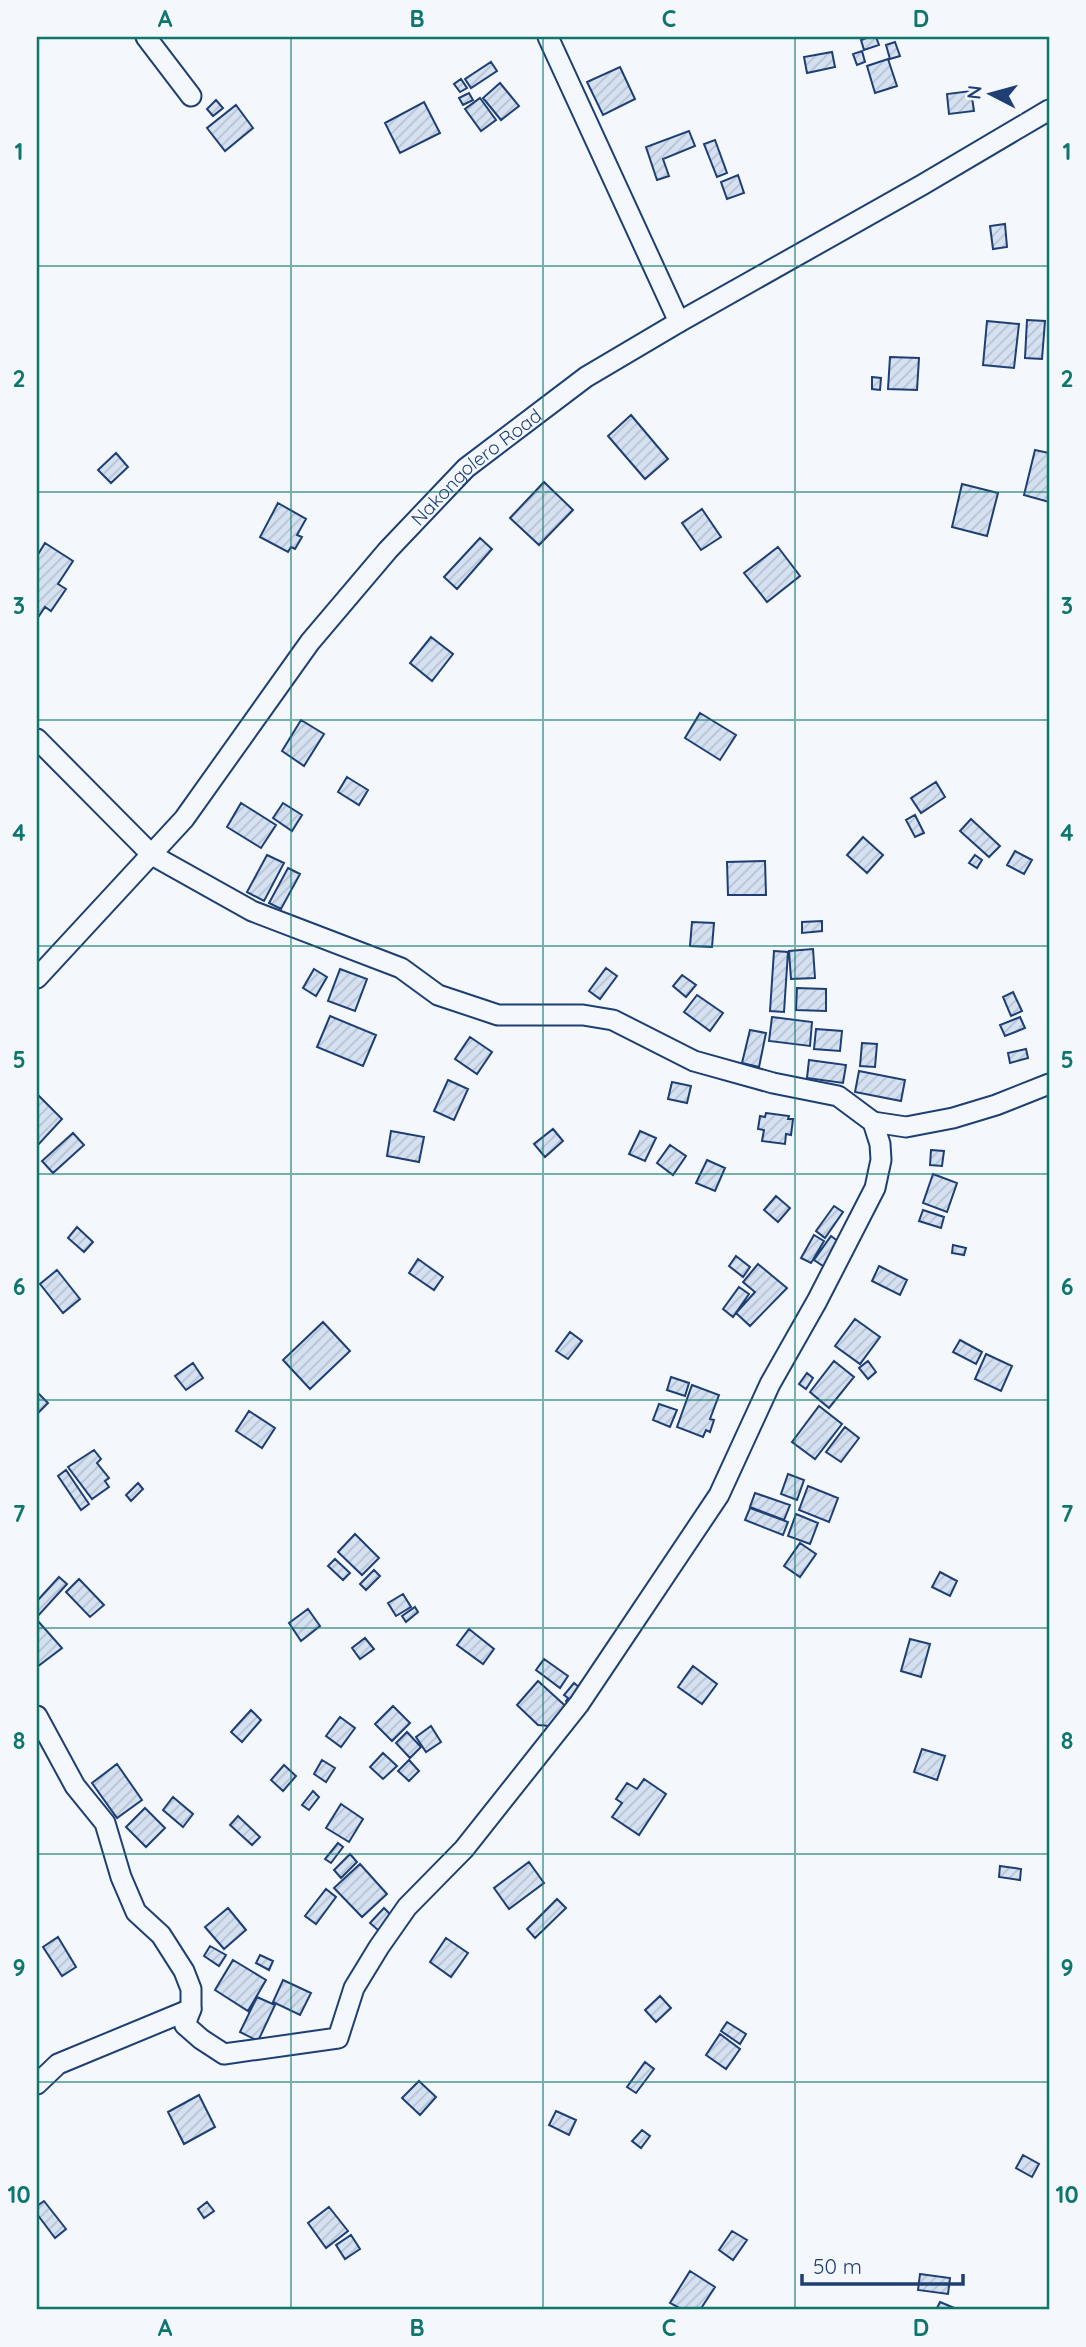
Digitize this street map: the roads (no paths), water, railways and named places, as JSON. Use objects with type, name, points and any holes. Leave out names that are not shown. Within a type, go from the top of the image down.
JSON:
[{"type":"street","points":[[146,37],[191,96]]},
{"type":"street","points":[[548,37],[679,322]]},
{"type":"street","name":"Nakongolero Road","points":[[37,978],[184,819],[310,642],[388,550],[466,468],[586,377],[922,186],[1049,110]]},
{"type":"street","points":[[37,739],[152,855],[252,911],[401,968],[438,995],[498,1015],[583,1015],[613,1020],[694,1061],[774,1083],[838,1096],[873,1122],[906,1127],[953,1118],[996,1105],[1049,1084]]},
{"type":"street","points":[[37,1716],[75,1786],[105,1824],[121,1877],[136,1912],[161,1935],[184,1971],[191,1989],[191,2009],[185,2025],[224,2054],[338,2038],[354,1988],[407,1907],[464,1849],[579,1704],[719,1495],[770,1384],[817,1301],[875,1188],[881,1160],[880,1144],[873,1122]]},
{"type":"street","points":[[37,2084],[58,2064],[191,2009]]}]
